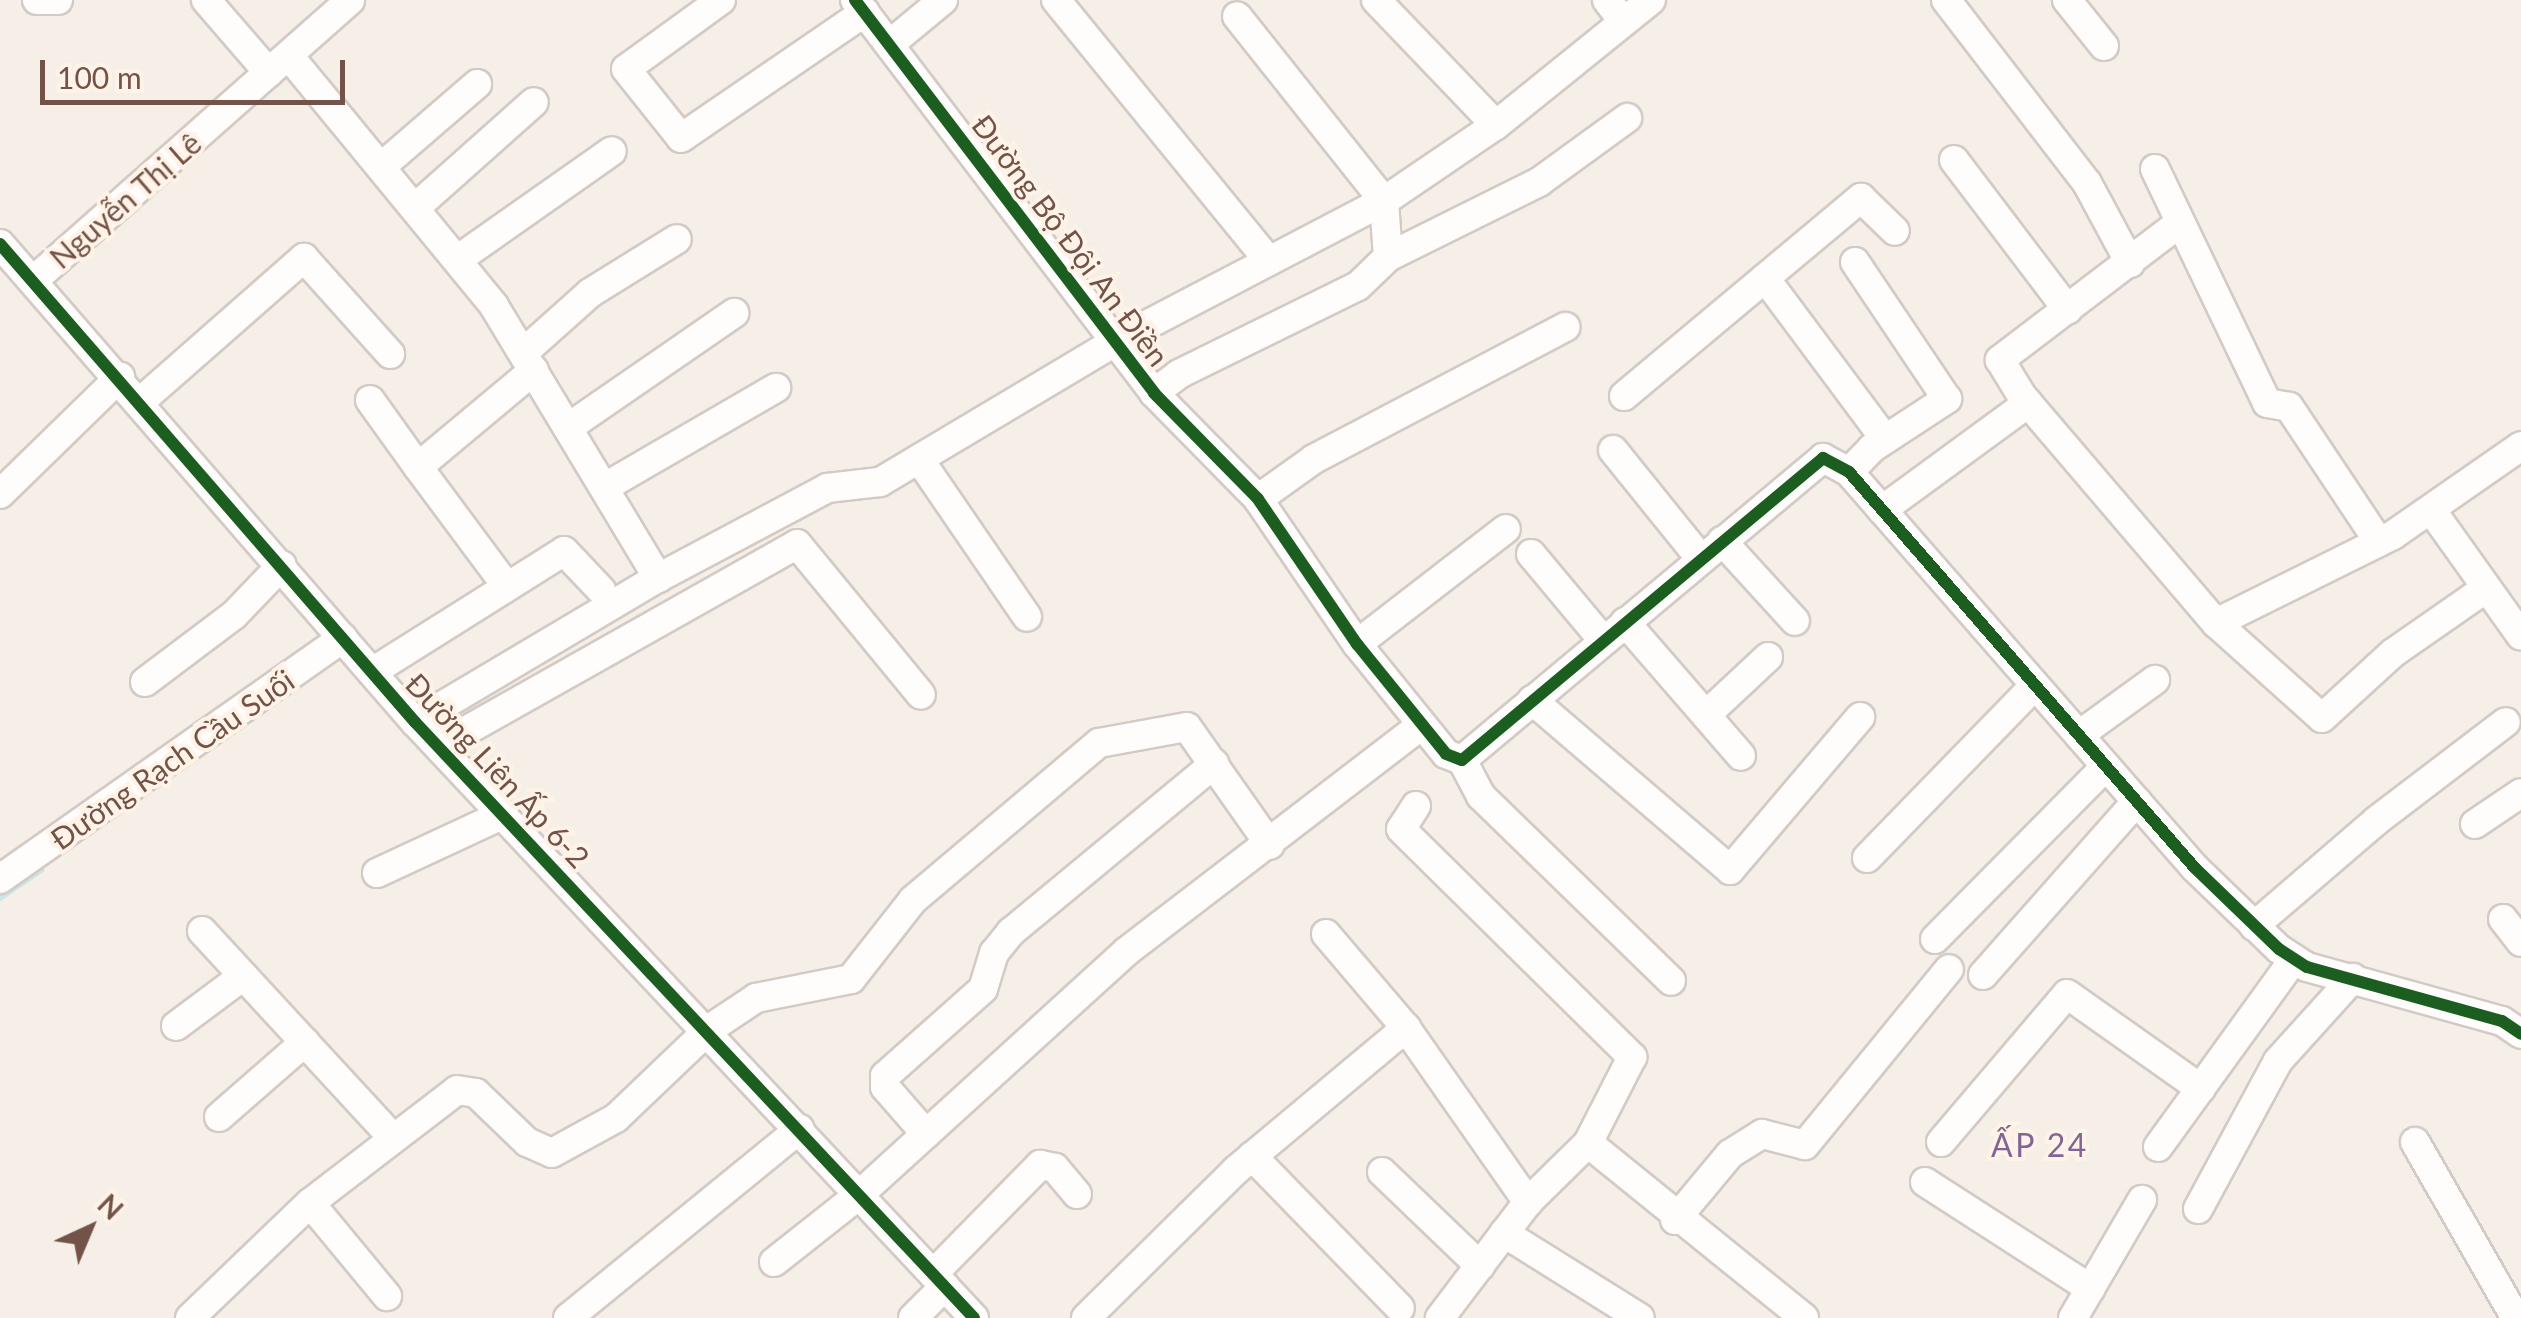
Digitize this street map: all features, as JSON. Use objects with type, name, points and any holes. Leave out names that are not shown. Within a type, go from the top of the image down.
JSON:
[{"type":"street","points":[[37,0],[58,0]]},
{"type":"street","points":[[206,0],[279,65],[382,167],[457,260],[570,427],[658,578]]},
{"type":"street","name":"Nguyễn Thị Lê","points":[[34,280],[350,0]]},
{"type":"street","points":[[721,0],[626,69],[681,138],[860,6]]},
{"type":"street","points":[[890,44],[943,0]]},
{"type":"street","points":[[1056,0],[1268,260]]},
{"type":"street","points":[[1376,0],[1496,125]]},
{"type":"street","points":[[415,722],[658,578],[826,488],[880,482],[1118,340],[1384,201],[1496,125],[1615,10],[1651,0]]},
{"type":"street","points":[[1946,0],[2087,184],[2130,263]]},
{"type":"street","points":[[2067,0],[2104,46]]},
{"type":"street","name":"Đường Bộ Đội An Điền","points":[[860,6],[1118,340],[1154,393],[1258,499],[1357,644],[1420,726],[1462,760],[1481,796],[1671,981]]},
{"type":"street","points":[[1237,16],[1384,201],[1388,257]]},
{"type":"street","points":[[382,167],[477,84]]},
{"type":"street","points":[[415,208],[534,102]]},
{"type":"street","points":[[1154,393],[1179,374],[1358,286],[1388,257],[1539,182],[1628,118]]},
{"type":"street","points":[[457,260],[612,151]]},
{"type":"street","points":[[1954,160],[2068,310]]},
{"type":"street","points":[[2154,169],[2177,225],[2267,404],[2289,407],[2379,542]]},
{"type":"street","points":[[1624,396],[1860,198],[1894,231]]},
{"type":"street","points":[[2177,225],[2000,360],[2028,403],[2216,623],[2322,718],[2394,653],[2485,589]]},
{"type":"street","points":[[418,467],[528,362],[590,293],[677,240]]},
{"type":"street","name":"Đường Liên Ấp 6-2","points":[[0,244],[120,376],[415,722],[708,1030],[974,1318]]},
{"type":"street","points":[[141,401],[304,258],[390,354]]},
{"type":"street","points":[[1849,472],[1885,439],[1947,398],[1856,262]]},
{"type":"street","points":[[1765,278],[1885,439]]},
{"type":"street","points":[[570,427],[734,313]]},
{"type":"street","points":[[1258,499],[1314,459],[1566,327]]},
{"type":"street","points":[[0,494],[120,376]]},
{"type":"street","points":[[605,487],[776,388]]},
{"type":"street","points":[[370,400],[504,584]]},
{"type":"street","points":[[1882,510],[2028,403]]},
{"type":"street","points":[[2216,623],[2379,542],[2432,511],[2521,446]]},
{"type":"street","points":[[1613,450],[1712,550],[1795,621]]},
{"type":"street","points":[[1462,760],[1823,458],[1849,472],[2136,801],[2254,926],[2294,960],[2502,1021],[2521,1034]]},
{"type":"street","points":[[919,459],[1027,617]]},
{"type":"street","points":[[2432,511],[2521,636]]},
{"type":"street","points":[[1357,644],[1506,529]]},
{"type":"street","points":[[439,746],[796,544],[921,695]]},
{"type":"street","points":[[372,672],[504,584],[566,550],[601,590]]},
{"type":"street","points":[[1531,554],[1706,715],[1741,756]]},
{"type":"street","points":[[145,682],[234,615],[282,566]]},
{"type":"street","name":"Đường Rạch Cầu Suối","points":[[0,879],[343,638]]},
{"type":"street","points":[[1706,715],[1768,656]]},
{"type":"street","points":[[2079,735],[2155,680]]},
{"type":"street","points":[[1867,858],[2036,685]]},
{"type":"street","points":[[1532,700],[1730,870],[1860,717]]},
{"type":"street","points":[[2254,926],[2376,820],[2506,722]]},
{"type":"street","points":[[190,1318],[310,1204],[393,1138],[467,1088],[537,1150],[552,1153],[616,1118],[708,1030],[766,994],[851,979],[913,900],[1099,743],[1183,726],[1270,845]]},
{"type":"street","points":[[774,1262],[860,1194],[1127,951],[1270,845],[1420,726]]},
{"type":"street","points":[[926,1134],[884,1087],[885,1076],[982,989],[994,954],[1012,932],[1214,764]]},
{"type":"street","points":[[1935,939],[2106,766]]},
{"type":"street","points":[[2475,824],[2521,793]]},
{"type":"street","points":[[1983,975],[2136,801]]},
{"type":"street","points":[[1416,806],[1401,829],[1632,1057],[1588,1143],[1528,1202],[1440,1318]]},
{"type":"street","points":[[377,872],[504,814]]},
{"type":"street","points":[[2503,920],[2521,942]]},
{"type":"street","points":[[202,931],[393,1138]]},
{"type":"street","points":[[1326,934],[1406,1028],[1528,1202]]},
{"type":"street","points":[[2158,1147],[2294,960]]},
{"type":"street","points":[[1675,1220],[1730,1154],[1762,1134],[1805,1144],[1949,969]]},
{"type":"street","points":[[176,1026],[243,976]]},
{"type":"street","points":[[2198,1209],[2278,1061],[2353,978]]},
{"type":"street","points":[[1941,1142],[2064,995],[2201,1089]]},
{"type":"street","points":[[1086,1318],[1252,1156],[1406,1028]]},
{"type":"street","points":[[219,1117],[305,1042]]},
{"type":"street","points":[[568,1318],[800,1129]]},
{"type":"street","points":[[2415,1142],[2516,1318]]},
{"type":"street","points":[[1588,1143],[1675,1220],[1804,1318]]},
{"type":"street","points":[[1252,1156],[1400,1308]]},
{"type":"street","points":[[913,1318],[939,1280],[1040,1165],[1055,1168],[1077,1194]]},
{"type":"street","points":[[1382,1172],[1480,1266]]},
{"type":"street","points":[[1925,1182],[2090,1289]]},
{"type":"street","points":[[2074,1318],[2142,1200]]},
{"type":"street","points":[[310,1204],[386,1296]]},
{"type":"street","points":[[1504,1233],[1640,1318]]},
{"type":"waterway","points":[[0,898],[41,870]]},
{"type":"cycle path","points":[[855,0],[1154,393],[1258,499],[1357,644],[1446,754],[1462,760],[1823,458],[1849,472],[2195,868],[2279,949],[2307,967],[2502,1021],[2521,1034]]},
{"type":"cycle path","points":[[0,244],[415,722],[974,1318]]},
{"type":"district","name":"ẤP 24","points":[[2040,1145]]}]
